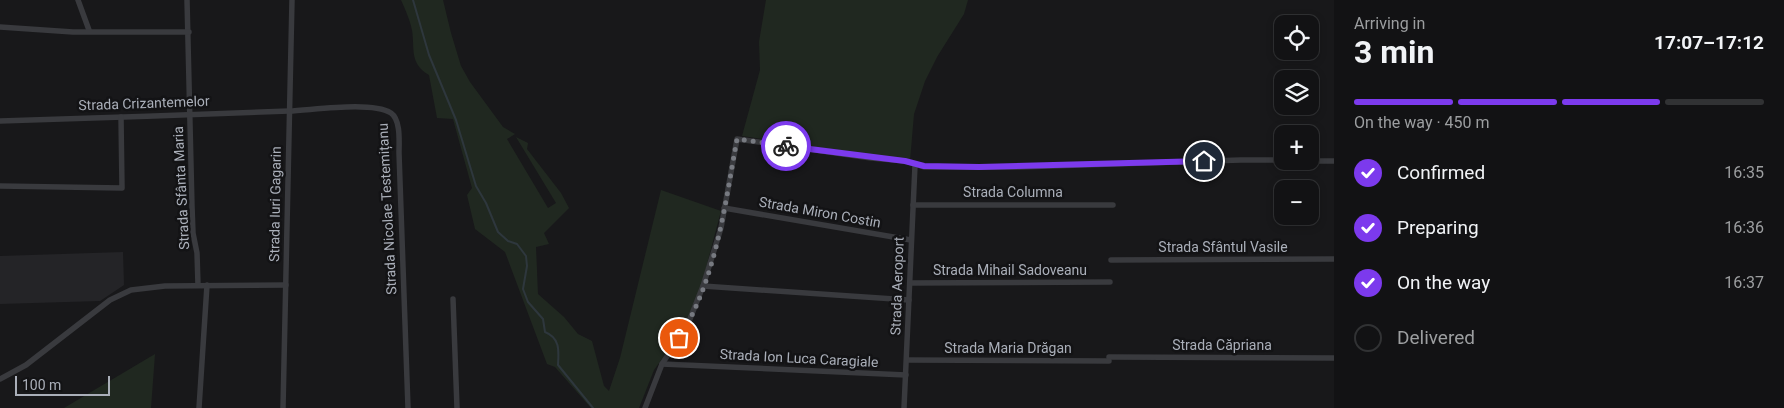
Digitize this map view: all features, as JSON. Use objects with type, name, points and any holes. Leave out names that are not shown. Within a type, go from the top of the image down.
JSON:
[{"type":"street","points":[[78,0],[89,30]]},
{"type":"street","name":"Strada Sfânta Maria","points":[[187,0],[193,224],[197,253],[198,285]]},
{"type":"street","name":"Strada Iuri Gagarin","points":[[282,408],[292,0]]},
{"type":"street","points":[[0,27],[73,32],[89,30],[189,32]]},
{"type":"street","name":"Strada Nicolae Testemițanu","points":[[290,111],[365,107],[387,111],[394,115],[397,121],[408,408]]},
{"type":"street","name":"Strada Crizantemelor","points":[[0,121],[290,111]]},
{"type":"street","points":[[0,186],[122,188],[121,117]]},
{"type":"street","points":[[645,408],[662,364],[688,324],[703,286],[721,228],[737,139],[905,161],[924,166],[987,167],[1274,160]]},
{"type":"street","points":[[1319,161],[1334,161]]},
{"type":"street","name":"Strada Aeroport","points":[[904,408],[916,165]]},
{"type":"street","name":"Strada Columna","points":[[913,205],[1113,205]]},
{"type":"street","name":"Strada Miron Costin","points":[[724,208],[911,240]]},
{"type":"street","name":"Strada Sfântul Vasile","points":[[1111,260],[1334,258]]},
{"type":"street","name":"Strada Mihail Sadoveanu","points":[[910,283],[1110,282]]},
{"type":"street","points":[[0,379],[26,365],[110,300],[131,290],[145,287],[198,285],[286,285]]},
{"type":"street","points":[[198,408],[207,285]]},
{"type":"street","points":[[703,286],[909,300]]},
{"type":"street","points":[[452,299],[457,408]]},
{"type":"street","name":"Strada Căpriana","points":[[1109,359],[1334,358]]},
{"type":"street","name":"Strada Maria Drăgan","points":[[907,360],[1109,359]]},
{"type":"street","name":"Strada Ion Luca Caragiale","points":[[662,364],[906,375]]},
{"type":"shaded area","points":[[401,0],[443,0],[461,66],[470,82],[503,127],[515,134],[507,139],[548,208],[556,203],[516,137],[528,143],[527,149],[561,193],[569,208],[544,233],[549,244],[536,247],[538,294],[564,317],[578,334],[592,341],[604,386],[609,391],[620,358],[661,190],[721,211],[702,283],[686,325],[654,370],[639,408],[591,408],[555,367],[547,364],[505,252],[475,229],[467,195],[472,188],[453,119],[437,118],[429,75],[418,66],[414,55],[411,26]]},
{"type":"shaded area","points":[[766,0],[968,0],[964,14],[937,57],[925,81],[914,114],[910,161],[742,136],[760,70],[759,42]]},
{"type":"shaded area","points":[[123,252],[124,285],[100,301],[0,304],[0,256]]},
{"type":"shaded area","points":[[155,354],[151,408],[64,408]]},
{"type":"waterway","points":[[413,0],[429,55],[456,120],[476,186],[486,203],[498,232],[508,241],[517,244],[526,256],[527,266],[523,289],[528,302],[543,319],[545,332],[554,338],[558,345],[558,365],[593,408]]},
{"type":"way so far","points":[[679,338],[688,324],[703,286],[721,228],[737,139],[786,146]]},
{"type":"route","points":[[786,146],[905,161],[924,166],[1019,167],[1204,161]]}]
